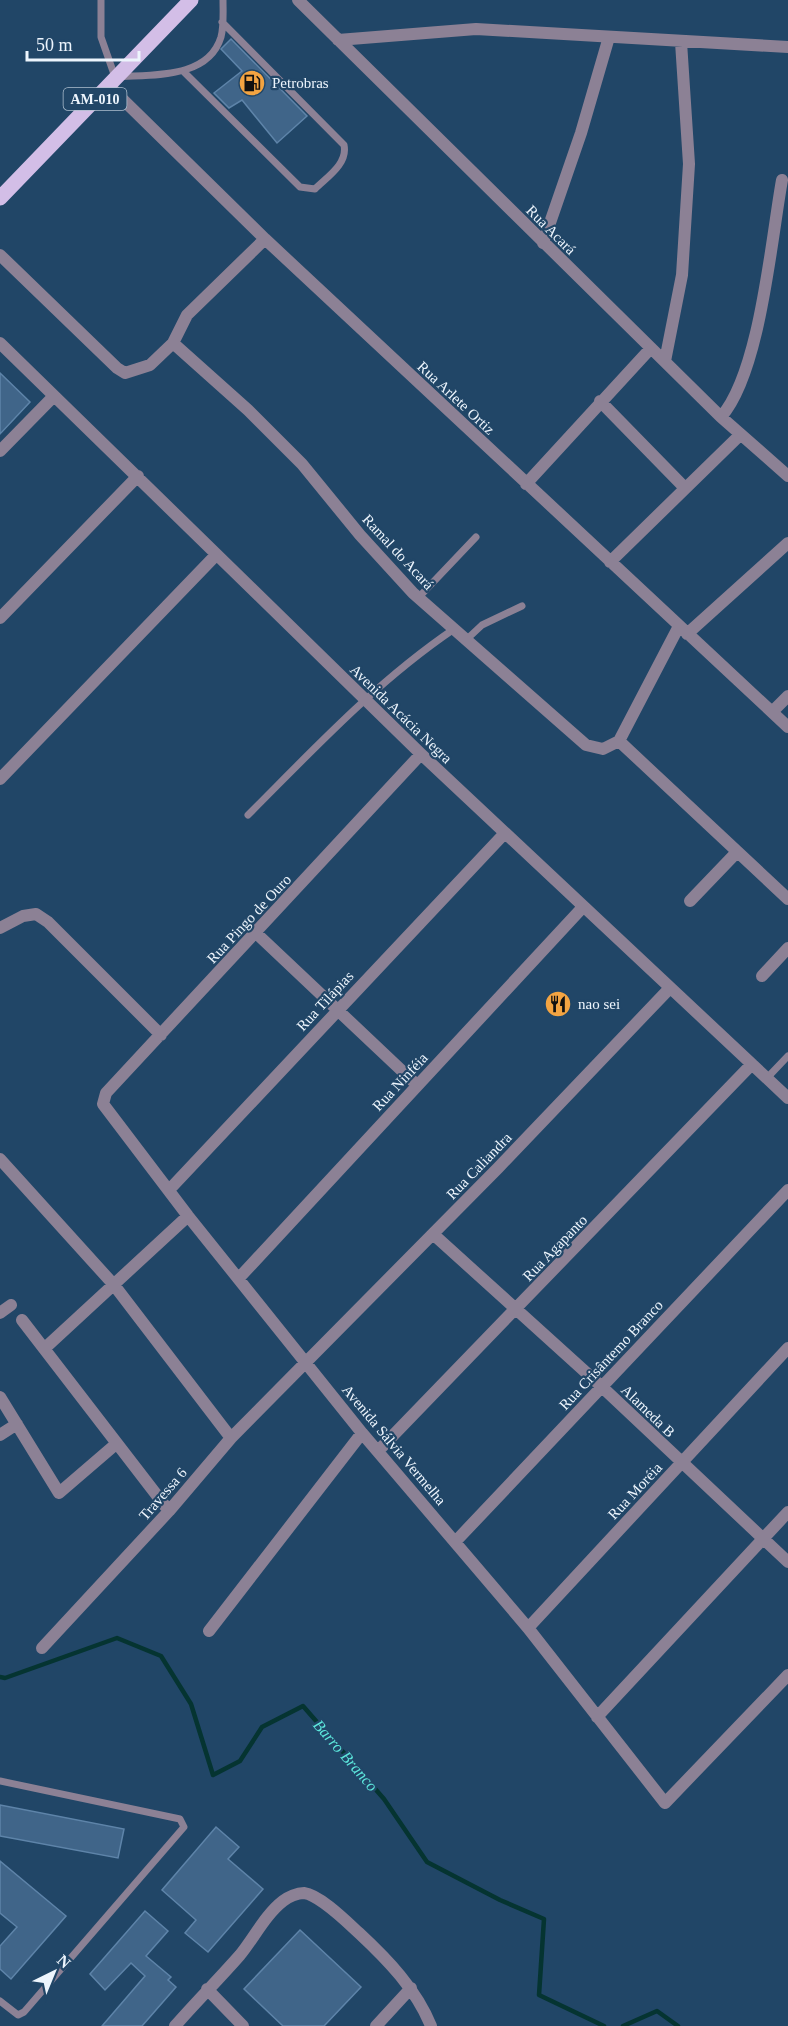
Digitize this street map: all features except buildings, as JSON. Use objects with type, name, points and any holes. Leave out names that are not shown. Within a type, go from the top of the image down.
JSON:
[{"type":"main road","name":"AM-010","points":[[0,198],[191,0]]},
{"type":"street","name":"Rua Acará","points":[[298,0],[721,417],[788,476]]},
{"type":"street","points":[[338,40],[476,28],[788,48]]},
{"type":"street","points":[[543,243],[581,133],[609,37]]},
{"type":"street","points":[[665,362],[682,275],[689,164],[681,42]]},
{"type":"street","name":"Rua Arlete Ortiz","points":[[111,81],[265,239],[788,727]]},
{"type":"street","points":[[721,417],[733,399],[752,351],[782,180]]},
{"type":"street","points":[[0,255],[117,368],[125,372],[143,369],[173,343],[187,315],[265,239]]},
{"type":"street","name":"Ramal do Acará","points":[[173,343],[248,410],[302,464],[366,543],[419,597],[466,640],[586,745],[603,749],[619,741]]},
{"type":"street","name":"Avenida Acácia Negra","points":[[0,344],[504,834],[788,1098]]},
{"type":"street","points":[[526,484],[651,348]]},
{"type":"street","points":[[0,452],[54,396]]},
{"type":"street","points":[[600,401],[685,488]]},
{"type":"street","points":[[610,562],[740,435]]},
{"type":"street","points":[[0,618],[138,477]]},
{"type":"street","points":[[788,543],[683,630],[619,741],[788,899]]},
{"type":"street","points":[[0,779],[216,555]]},
{"type":"street","points":[[772,712],[788,696]]},
{"type":"street","name":"Rua Pingo de Ouro","points":[[103,1104],[106,1093],[421,754]]},
{"type":"street","name":"Rua Tilápias","points":[[169,1190],[504,834]]},
{"type":"street","points":[[690,901],[737,852]]},
{"type":"street","name":"Rua Ninféia","points":[[239,1278],[584,907]]},
{"type":"street","points":[[0,928],[23,916],[36,914],[48,922],[161,1035]]},
{"type":"street","points":[[256,933],[417,1085]]},
{"type":"street","points":[[762,976],[788,948]]},
{"type":"street","name":"Rua Caliandra","points":[[307,1361],[433,1234],[669,988]]},
{"type":"street","name":"Rua Agapanto","points":[[378,1451],[752,1064]]},
{"type":"street","name":"Avenida Sálvia Vermelha","points":[[103,1104],[188,1216],[307,1361],[362,1433],[528,1628],[665,1803],[788,1675]]},
{"type":"street","points":[[0,1159],[114,1285],[231,1438]]},
{"type":"street","name":"Rua Crisântemo Branco","points":[[456,1541],[788,1190]]},
{"type":"street","points":[[45,1348],[188,1216]]},
{"type":"street","name":"Alameda B","points":[[433,1234],[602,1386],[788,1562]]},
{"type":"street","points":[[0,1313],[11,1305]]},
{"type":"street","points":[[22,1320],[169,1511]]},
{"type":"street","name":"Rua Moréia","points":[[528,1628],[788,1348]]},
{"type":"street","name":"Travessa 6","points":[[42,1648],[169,1511],[231,1438],[307,1361]]},
{"type":"street","points":[[0,1397],[59,1493],[116,1444]]},
{"type":"street","points":[[0,1435],[16,1424]]},
{"type":"street","points":[[209,1631],[362,1433]]},
{"type":"street","points":[[597,1717],[788,1512]]},
{"type":"street","points":[[175,2026],[239,1956],[278,1905],[294,1895],[303,1893],[314,1897],[340,1916],[378,1952],[411,1988],[423,2005],[431,2026]]},
{"type":"street","points":[[376,2026],[411,1988]]},
{"type":"street","points":[[207,1989],[243,2026]]},
{"type":"lane","points":[[101,0],[101,37],[111,81],[184,72],[199,64],[212,53],[221,37],[223,0]]},
{"type":"lane","points":[[184,72],[300,187],[315,189],[343,161],[346,154],[344,146],[222,22]]},
{"type":"lane","points":[[419,597],[476,537]]},
{"type":"lane","points":[[466,640],[482,625],[522,606]]},
{"type":"lane","points":[[248,815],[364,698],[412,658],[454,629]]},
{"type":"lane","points":[[767,1078],[788,1056]]},
{"type":"lane","points":[[0,2001],[18,2015],[24,2012],[184,1827],[180,1819],[1,1783]]},
{"type":"waterway","name":"Barro Branco","points":[[0,1677],[5,1678],[117,1638],[161,1656],[191,1704],[213,1775],[240,1761],[262,1727],[303,1706],[384,1799],[427,1862],[500,1900],[544,1919],[539,1995],[604,2026]]},
{"type":"waterway","name":"Barro Branco","points":[[623,2026],[657,2011],[678,2026]]},
{"type":"place","name":"Petrobras","points":[[252,83]]},
{"type":"place","name":"nao sei","points":[[558,1004]]}]
